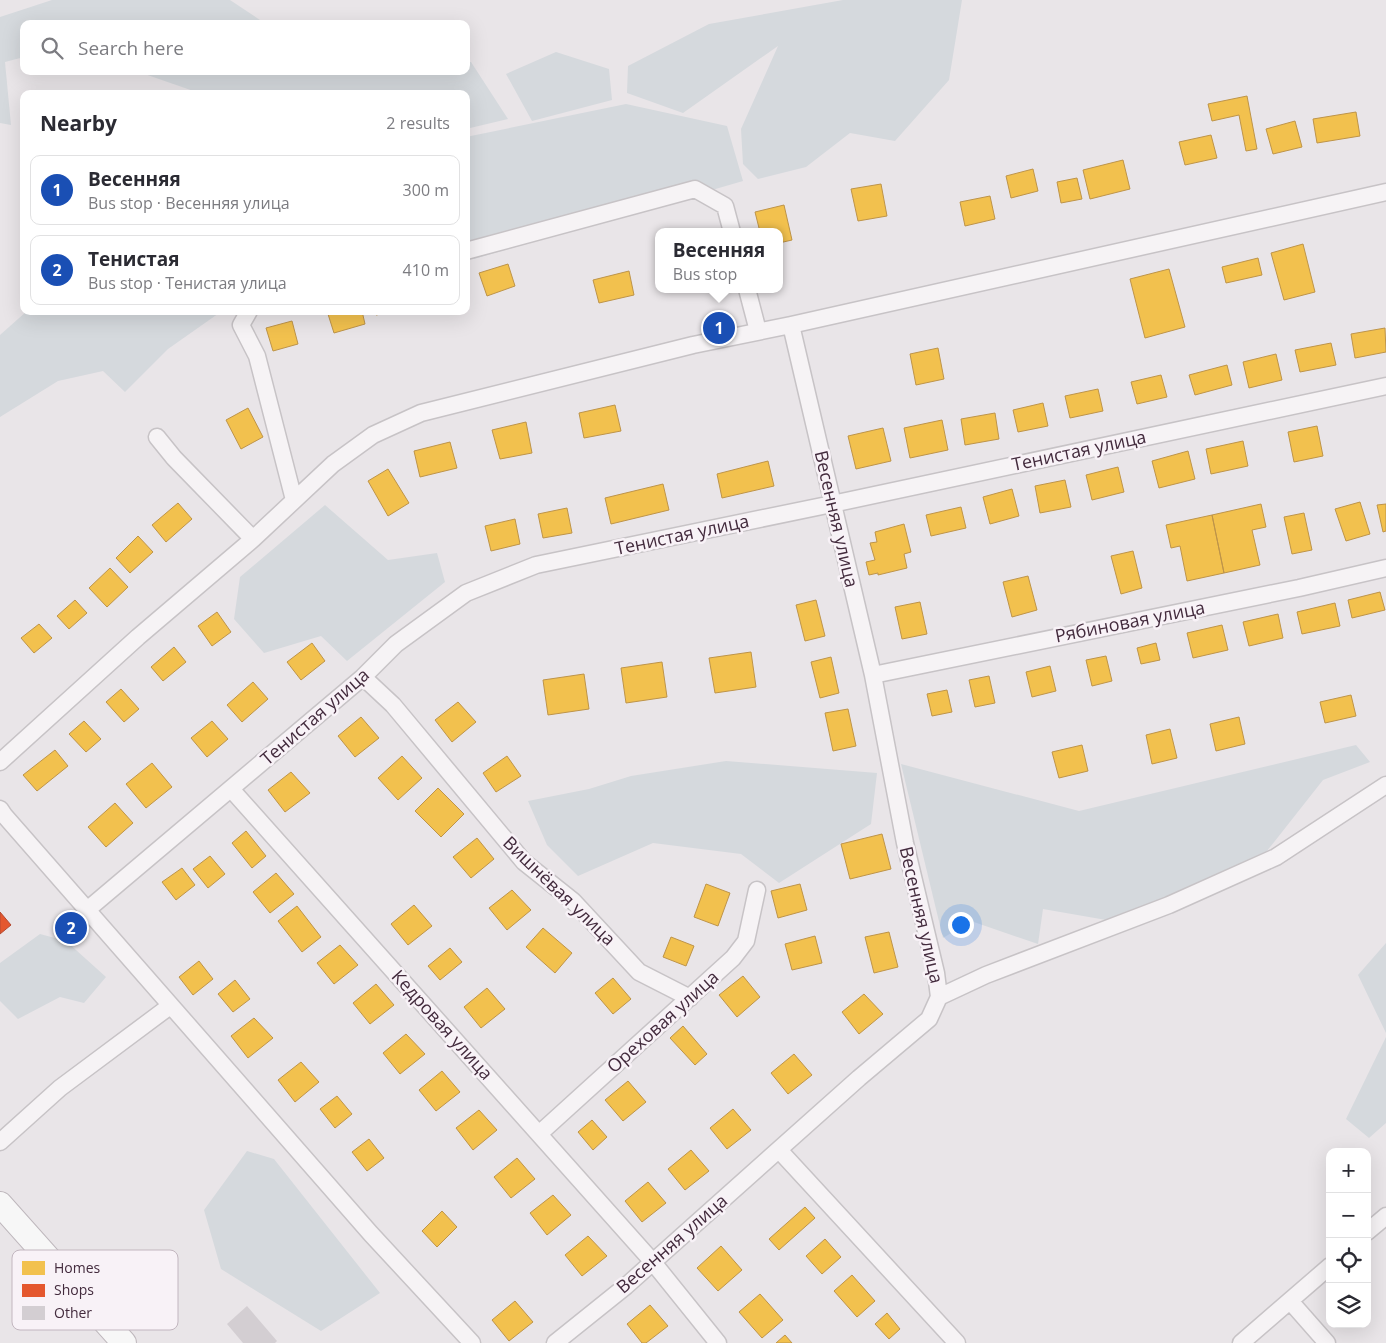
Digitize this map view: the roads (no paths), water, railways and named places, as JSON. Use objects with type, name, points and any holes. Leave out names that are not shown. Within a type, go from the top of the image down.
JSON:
[{"type":"highway","points":[[0,1204],[41,1250]]},
{"type":"highway","points":[[112,1330],[124,1343]]},
{"type":"street","points":[[470,250],[695,189],[726,206],[731,228]]},
{"type":"street","points":[[0,762],[138,637],[253,539],[333,464],[373,435],[421,413],[693,345],[791,325],[1386,192]]},
{"type":"street","points":[[748,293],[758,331]]},
{"type":"street","points":[[247,315],[241,325],[257,356],[294,500]]},
{"type":"street","name":"Весенняя улица","points":[[555,1343],[626,1286],[929,1018],[939,997],[936,973],[905,842],[873,675],[791,325]]},
{"type":"street","name":"Тенистая улица","points":[[87,910],[363,677],[396,644],[466,592],[536,566],[1386,386]]},
{"type":"street","points":[[157,437],[174,458],[253,539]]},
{"type":"street","name":"Рябиновая улица","points":[[873,675],[1299,588],[1386,568]]},
{"type":"street","name":"Вишнёвая улица","points":[[363,677],[394,705],[524,862],[573,901],[639,972],[690,998]]},
{"type":"street","points":[[939,997],[986,975],[1169,905],[1276,856],[1386,785]]},
{"type":"street","name":"Кедровая улица","points":[[232,789],[652,1262],[718,1343]]},
{"type":"street","points":[[0,809],[371,1234],[472,1343]]},
{"type":"street","name":"Ореховая улица","points":[[539,1134],[733,958],[746,941],[757,890]]},
{"type":"street","points":[[0,1142],[60,1088],[170,1006]]},
{"type":"street","points":[[779,1150],[957,1343]]},
{"type":"street","points":[[1371,1229],[1386,1216]]},
{"type":"street","points":[[1241,1343],[1326,1270]]},
{"type":"street","points":[[1290,1301],[1327,1343]]},
{"type":"place","name":"Весенняя","points":[[719,328]]},
{"type":"place","name":"Тенистая","points":[[71,928]]}]
